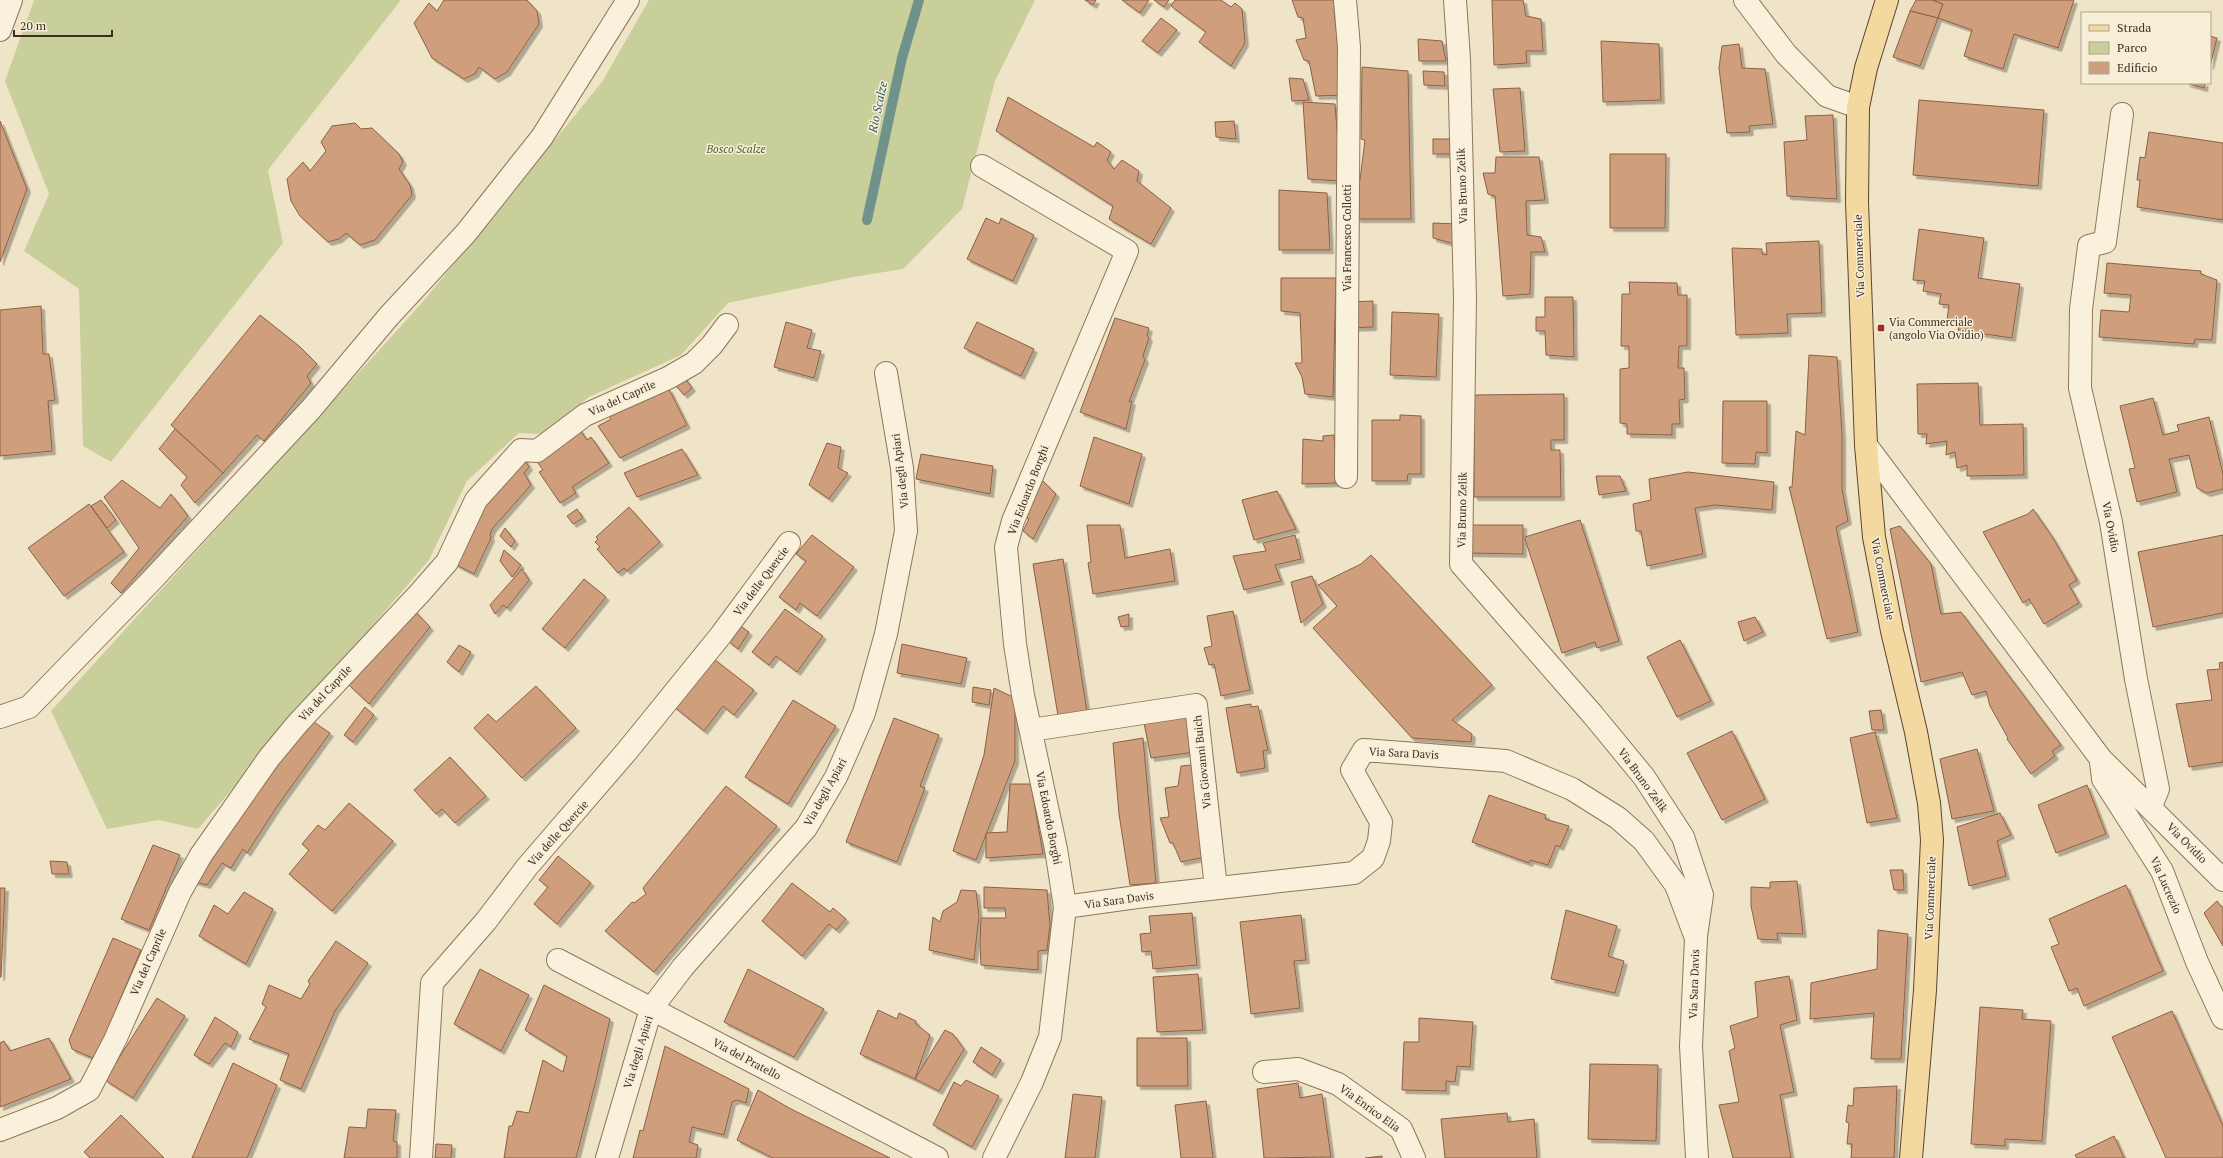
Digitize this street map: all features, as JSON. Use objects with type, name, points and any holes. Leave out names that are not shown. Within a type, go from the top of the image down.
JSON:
[{"type":"main road","name":"Via Commerciale","points":[[1887,0],[1866,68],[1858,107],[1857,202],[1866,445],[1874,537],[1892,631],[1916,732],[1929,803],[1932,840],[1925,990],[1911,1158]]},
{"type":"street","points":[[0,30],[10,0]]},
{"type":"street","points":[[0,717],[29,707],[152,580],[311,409],[389,316],[466,233],[542,136],[628,0]]},
{"type":"street","name":"Via Francesco Collotti","points":[[1345,0],[1349,47],[1346,477]]},
{"type":"street","name":"Via Bruno Zelik","points":[[1455,0],[1459,59],[1465,298],[1461,564],[1593,715],[1644,777],[1683,837],[1702,894],[1696,938]]},
{"type":"street","points":[[1745,0],[1786,54],[1826,96],[1858,107]]},
{"type":"street","name":"Via Ovidio","points":[[2122,114],[2105,242],[2089,246],[2081,309],[2080,388],[2111,522],[2136,679],[2158,789],[2151,806]]},
{"type":"street","name":"Via Edoardo Borghi","points":[[982,166],[1127,251],[1013,521],[1006,547],[1015,644],[1056,849],[1065,907]]},
{"type":"street","name":"Via del Caprile","points":[[0,1130],[57,1108],[89,1090],[115,1040],[180,892],[200,854],[269,758],[298,723],[447,562],[476,500],[494,478],[521,450],[537,451],[585,414],[668,378],[694,363],[712,345],[727,325]]},
{"type":"street","name":"Via degli Apiari","points":[[607,1158],[651,1009],[683,967],[806,828],[836,777],[864,713],[886,634],[906,530],[902,468],[886,373]]},
{"type":"street","name":"Via Ovidio","points":[[1866,445],[2101,759],[2151,806],[2223,880]]},
{"type":"street","name":"Via delle Quercie","points":[[421,1158],[432,983],[486,921],[527,867],[632,745],[721,635],[789,543]]},
{"type":"street","name":"Via Giovanni Buich","points":[[1031,730],[1196,705],[1216,888]]},
{"type":"street","name":"Via Sara Davis","points":[[1065,907],[1137,896],[1354,873],[1373,858],[1379,841],[1381,822],[1352,770],[1364,750],[1506,761],[1572,789],[1618,818],[1644,841],[1676,885],[1696,938],[1691,1046],[1697,1158]]},
{"type":"street","name":"Via Lucrezio","points":[[2101,759],[2103,779],[2162,871],[2197,962],[2223,1018]]},
{"type":"street","points":[[994,1158],[1032,1082],[1050,1037],[1065,907]]},
{"type":"street","name":"Via del Pratello","points":[[558,960],[937,1158]]},
{"type":"street","name":"Via Enrico Elia","points":[[1264,1072],[1298,1070],[1338,1084],[1401,1129],[1414,1158]]},
{"type":"green space","points":[[34,0],[401,0],[268,170],[283,243],[111,462],[83,446],[79,289],[24,251],[49,194],[5,81]]},
{"type":"green space","name":"Bosco Scalze","points":[[649,0],[1035,0],[995,81],[962,209],[903,269],[853,277],[728,303],[681,355],[589,397],[542,434],[519,433],[467,481],[429,560],[198,829],[159,820],[107,829],[51,711],[421,304],[602,82]]},
{"type":"building","points":[[444,0],[527,0],[537,11],[539,24],[507,72],[495,79],[479,67],[475,74],[464,79],[432,58],[414,23],[429,3],[437,11]]},
{"type":"building","points":[[1085,0],[1096,0],[1093,5]]},
{"type":"building","points":[[1122,0],[1149,0],[1140,13]]},
{"type":"building","points":[[1154,0],[1169,0],[1164,7]]},
{"type":"building","points":[[1175,0],[1221,0],[1231,7],[1235,3],[1242,9],[1245,43],[1231,66],[1199,42],[1206,32],[1171,6]]},
{"type":"building","points":[[1292,0],[1334,0],[1337,8],[1334,10],[1344,95],[1316,96],[1309,61],[1304,60],[1296,40],[1306,38],[1303,18],[1298,17]]},
{"type":"building","points":[[1492,0],[1523,0],[1526,16],[1541,19],[1543,51],[1526,51],[1527,63],[1494,65]]},
{"type":"building","points":[[1916,0],[1932,0],[1943,4],[1938,18],[1910,11]]},
{"type":"building","points":[[1932,0],[2074,0],[2058,48],[2014,34],[2003,69],[1964,56],[1972,30],[1938,18],[1943,4]]},
{"type":"building","points":[[1910,11],[1938,18],[1920,66],[1893,57]]},
{"type":"building","points":[[1161,18],[1177,30],[1158,53],[1142,41]]},
{"type":"building","points":[[2211,36],[2217,38],[2211,62]]},
{"type":"building","points":[[1418,39],[1442,41],[1446,61],[1419,61]]},
{"type":"building","points":[[1601,41],[1659,44],[1661,100],[1603,102]]},
{"type":"building","points":[[1739,44],[1742,68],[1765,69],[1773,124],[1749,126],[1750,132],[1727,133],[1719,68],[1722,46]]},
{"type":"building","points":[[1362,67],[1408,71],[1411,219],[1357,219],[1354,181],[1360,180],[1365,140],[1361,139]]},
{"type":"building","points":[[1423,71],[1444,72],[1445,86],[1424,85]]},
{"type":"building","points":[[1289,78],[1303,79],[1309,100],[1292,101]]},
{"type":"building","points":[[2190,84],[2205,84],[2204,88]]},
{"type":"building","points":[[1520,88],[1525,151],[1500,152],[1493,89]]},
{"type":"building","points":[[1008,97],[1094,147],[1097,142],[1111,152],[1107,160],[1114,169],[1122,160],[1139,171],[1137,181],[1171,208],[1151,244],[1109,219],[1113,206],[996,131]]},
{"type":"building","points":[[1919,100],[2044,110],[2038,186],[1913,175]]},
{"type":"building","points":[[1303,102],[1335,104],[1341,181],[1308,179]]},
{"type":"building","points":[[1833,115],[1837,199],[1787,196],[1784,142],[1807,140],[1805,116]]},
{"type":"building","points":[[0,121],[27,189],[0,262]]},
{"type":"building","points":[[1234,121],[1236,139],[1216,137],[1215,122]]},
{"type":"building","points":[[355,123],[361,129],[372,128],[399,154],[403,162],[399,169],[410,185],[412,195],[375,240],[360,245],[346,233],[339,239],[328,242],[300,216],[291,201],[287,179],[303,162],[310,171],[326,151],[321,142],[332,126]]},
{"type":"building","points":[[2149,132],[2223,143],[2223,220],[2137,207],[2140,180],[2137,180],[2140,157],[2145,158]]},
{"type":"building","points":[[1433,139],[1454,139],[1454,154],[1433,154]]},
{"type":"building","points":[[1610,154],[1666,154],[1665,228],[1610,228]]},
{"type":"building","points":[[1496,157],[1539,157],[1545,200],[1526,201],[1527,235],[1541,237],[1545,252],[1531,252],[1530,294],[1503,296],[1495,196],[1488,194],[1483,173],[1495,173]]},
{"type":"building","points":[[1279,190],[1327,193],[1330,250],[1279,250]]},
{"type":"building","points":[[986,218],[999,224],[1001,218],[1034,235],[1013,281],[967,259]]},
{"type":"building","points":[[1433,223],[1457,224],[1458,245],[1433,238]]},
{"type":"building","points":[[1919,229],[1984,238],[1978,278],[2020,284],[2012,338],[1958,330],[1960,322],[1947,320],[1949,305],[1939,304],[1941,294],[1923,291],[1925,281],[1913,280]]},
{"type":"building","points":[[1819,241],[1822,313],[1787,314],[1788,333],[1736,335],[1732,248],[1762,249],[1762,254],[1767,255],[1766,243]]},
{"type":"building","points":[[2107,263],[2201,271],[2201,274],[2217,280],[2212,340],[2195,339],[2194,344],[2099,337],[2101,310],[2129,312],[2131,295],[2104,293]]},
{"type":"building","points":[[1281,278],[1336,278],[1333,397],[1305,394],[1302,377],[1295,363],[1302,363],[1300,313],[1281,311]]},
{"type":"building","points":[[1629,282],[1677,283],[1678,295],[1687,295],[1687,346],[1679,346],[1678,368],[1684,368],[1685,399],[1679,400],[1680,424],[1672,424],[1672,435],[1627,434],[1627,424],[1620,423],[1620,369],[1629,368],[1629,346],[1621,346],[1622,294],[1630,294]]},
{"type":"building","points":[[1545,297],[1573,297],[1574,357],[1546,355],[1545,331],[1536,331],[1536,317],[1545,317]]},
{"type":"building","points":[[1373,301],[1373,327],[1349,328],[1349,302]]},
{"type":"building","points":[[41,306],[43,354],[49,354],[55,400],[48,401],[52,451],[0,456],[0,310]]},
{"type":"building","points":[[1392,312],[1439,314],[1436,377],[1390,375]]},
{"type":"building","points":[[260,315],[299,346],[317,364],[307,376],[311,383],[264,441],[257,435],[223,473],[171,425]]},
{"type":"building","points":[[1115,318],[1149,328],[1147,335],[1149,338],[1143,356],[1145,360],[1129,402],[1132,401],[1126,429],[1080,412]]},
{"type":"building","points":[[786,322],[812,330],[807,348],[821,351],[814,378],[774,367]]},
{"type":"building","points":[[977,322],[1034,349],[1021,376],[964,348]]},
{"type":"building","points":[[1809,355],[1837,357],[1842,434],[1842,489],[1848,521],[1836,527],[1858,632],[1827,639],[1789,487],[1792,487],[1796,431],[1805,435]]},
{"type":"building","points":[[682,374],[692,388],[684,395],[671,380]]},
{"type":"building","points":[[1978,383],[1980,425],[2023,424],[2024,475],[1967,476],[1967,465],[1957,468],[1955,452],[1946,455],[1947,441],[1926,444],[1927,434],[1918,434],[1917,384]]},
{"type":"building","points":[[669,389],[687,425],[620,458],[598,426],[611,419],[607,412]]},
{"type":"building","points":[[1564,394],[1564,440],[1551,440],[1551,450],[1560,450],[1561,497],[1474,497],[1474,395]]},
{"type":"building","points":[[2153,398],[2163,435],[2179,431],[2177,425],[2209,417],[2223,474],[2223,489],[2207,493],[2197,488],[2189,455],[2169,459],[2177,492],[2137,502],[2129,469],[2135,468],[2120,406]]},
{"type":"building","points":[[1723,401],[1767,401],[1767,453],[1756,452],[1755,464],[1722,463]]},
{"type":"building","points":[[1400,415],[1421,416],[1421,474],[1408,474],[1407,481],[1372,481],[1372,420],[1400,420]]},
{"type":"building","points":[[578,427],[587,440],[591,437],[609,463],[572,487],[576,493],[560,503],[539,472],[543,470],[533,456]]},
{"type":"building","points":[[175,429],[223,473],[195,503],[181,485],[187,477],[159,449]]},
{"type":"building","points":[[1334,435],[1337,483],[1302,484],[1303,439],[1323,441],[1323,436]]},
{"type":"building","points":[[1094,437],[1142,454],[1129,504],[1080,486]]},
{"type":"building","points":[[827,443],[841,447],[838,468],[848,473],[829,499],[809,485]]},
{"type":"building","points":[[682,449],[698,475],[637,497],[624,473]]},
{"type":"building","points":[[521,453],[529,467],[524,473],[531,485],[492,529],[490,535],[491,538],[474,574],[453,563],[484,494]]},
{"type":"building","points":[[921,454],[993,466],[990,494],[916,479]]},
{"type":"building","points":[[1688,472],[1774,482],[1772,510],[1715,505],[1695,508],[1703,554],[1647,566],[1641,531],[1636,531],[1633,504],[1651,500],[1649,479]]},
{"type":"building","points":[[1596,476],[1620,476],[1626,491],[1599,495]]},
{"type":"building","points":[[1041,479],[1056,494],[1033,539],[1023,531],[1029,519],[1025,517]]},
{"type":"building","points":[[122,480],[160,508],[171,494],[188,516],[121,593],[111,583],[139,548],[104,497]]},
{"type":"building","points":[[1277,491],[1296,529],[1254,540],[1242,500]]},
{"type":"building","points":[[101,500],[116,520],[107,528],[91,506]]},
{"type":"building","points":[[89,504],[124,552],[64,596],[28,548]]},
{"type":"building","points":[[629,507],[660,542],[627,571],[624,568],[618,573],[597,549],[600,547],[595,542],[598,539],[596,537]]},
{"type":"building","points":[[577,509],[583,518],[573,524],[567,516]]},
{"type":"building","points":[[2033,509],[2053,538],[2077,580],[2069,585],[2079,603],[2044,624],[2029,599],[2023,603],[1983,532],[2028,514]]},
{"type":"building","points":[[1580,520],[1619,641],[1597,648],[1595,642],[1562,653],[1525,537]]},
{"type":"building","points":[[1087,525],[1120,525],[1125,558],[1170,549],[1175,581],[1093,594],[1088,563],[1091,562]]},
{"type":"building","points":[[1468,525],[1523,525],[1523,554],[1468,553]]},
{"type":"building","points":[[1900,526],[1931,564],[1941,614],[1961,612],[2061,745],[2052,751],[2055,756],[2031,774],[2007,739],[2008,738],[1990,706],[1986,691],[1972,695],[1962,672],[1921,682],[1890,529]]},
{"type":"building","points":[[505,528],[515,541],[511,547],[500,536]]},
{"type":"building","points":[[812,535],[854,567],[817,616],[800,603],[796,610],[779,597],[806,561],[796,554]]},
{"type":"building","points":[[1295,535],[1301,559],[1275,565],[1281,581],[1244,590],[1233,556],[1266,551],[1263,543]]},
{"type":"building","points":[[2223,535],[2223,613],[2153,627],[2138,552]]},
{"type":"building","points":[[504,550],[521,565],[512,577],[500,561]]},
{"type":"building","points":[[1371,555],[1492,685],[1452,720],[1472,734],[1471,742],[1412,738],[1313,628],[1337,606],[1318,585],[1361,564]]},
{"type":"building","points":[[1063,559],[1088,718],[1059,722],[1033,564]]},
{"type":"building","points":[[522,569],[529,580],[507,608],[503,605],[495,614],[490,605]]},
{"type":"building","points":[[1312,576],[1323,604],[1301,623],[1291,582]]},
{"type":"building","points":[[584,579],[606,597],[565,648],[542,629]]},
{"type":"building","points":[[411,607],[430,627],[369,704],[348,684]]},
{"type":"building","points":[[785,609],[823,636],[797,672],[776,656],[769,665],[752,652]]},
{"type":"building","points":[[1233,611],[1250,690],[1221,696],[1214,664],[1209,665],[1204,648],[1212,646],[1207,616]]},
{"type":"building","points":[[1129,614],[1129,626],[1121,627],[1118,617]]},
{"type":"building","points":[[1755,617],[1763,632],[1744,641],[1738,622]]},
{"type":"building","points":[[739,625],[749,632],[738,649],[728,641]]},
{"type":"building","points":[[1680,640],[1711,701],[1677,717],[1647,657]]},
{"type":"building","points":[[902,644],[967,658],[961,684],[897,673]]},
{"type":"building","points":[[459,645],[471,652],[459,672],[447,662]]},
{"type":"building","points":[[710,656],[754,690],[734,715],[723,706],[704,731],[672,705]]},
{"type":"building","points":[[2223,662],[2223,762],[2189,767],[2176,704],[2212,700],[2207,670],[2220,669],[2219,663]]},
{"type":"building","points":[[536,686],[576,728],[522,778],[474,728],[488,714],[496,722]]},
{"type":"building","points":[[973,687],[991,690],[989,705],[972,702]]},
{"type":"building","points":[[994,688],[1015,698],[1015,761],[976,860],[953,851],[984,755]]},
{"type":"building","points":[[793,700],[836,726],[788,804],[745,777]]},
{"type":"building","points":[[1251,704],[1251,707],[1258,706],[1268,750],[1263,751],[1265,768],[1237,773],[1226,708]]},
{"type":"building","points":[[365,707],[374,715],[353,742],[344,735]]},
{"type":"building","points":[[1881,710],[1884,730],[1872,730],[1869,711]]},
{"type":"building","points":[[1190,711],[1195,752],[1151,758],[1143,718]]},
{"type":"building","points":[[308,718],[330,733],[278,805],[247,853],[243,849],[231,868],[222,863],[207,885],[190,880]]},
{"type":"building","points":[[894,718],[939,735],[920,786],[925,788],[897,862],[846,842]]},
{"type":"building","points":[[1732,731],[1765,799],[1722,820],[1687,753]]},
{"type":"building","points":[[1875,732],[1897,818],[1867,823],[1850,738]]},
{"type":"building","points":[[1143,738],[1156,883],[1130,885],[1119,814],[1113,743]]},
{"type":"building","points":[[1977,749],[1994,811],[1952,819],[1940,759]]},
{"type":"building","points":[[450,757],[486,796],[455,823],[442,809],[436,814],[414,790]]},
{"type":"building","points":[[1192,765],[1210,856],[1181,862],[1173,843],[1170,843],[1160,818],[1169,817],[1165,788],[1178,786],[1181,766]]},
{"type":"building","points":[[1010,784],[1031,784],[1043,854],[986,858],[986,833],[1007,832]]},
{"type":"building","points":[[2087,785],[2106,834],[2056,853],[2038,805]]},
{"type":"building","points":[[726,786],[777,826],[654,972],[605,931],[632,902],[634,903],[646,894],[643,888]]},
{"type":"building","points":[[1489,795],[1546,815],[1545,819],[1569,826],[1560,847],[1556,845],[1548,865],[1530,860],[1529,863],[1472,842]]},
{"type":"building","points":[[349,803],[393,841],[332,911],[289,874],[309,850],[302,844],[318,825],[325,830]]},
{"type":"building","points":[[2000,813],[2011,835],[1997,841],[2006,876],[1969,886],[1957,827]]},
{"type":"building","points":[[153,845],[180,855],[149,930],[121,919]]},
{"type":"building","points":[[558,856],[591,883],[557,924],[534,904],[548,887],[539,880]]},
{"type":"building","points":[[50,861],[67,862],[69,874],[52,874]]},
{"type":"building","points":[[1890,870],[1903,870],[1904,890],[1894,890]]},
{"type":"building","points":[[1797,881],[1803,934],[1777,933],[1778,940],[1758,939],[1751,906],[1751,887],[1770,888],[1770,882]]},
{"type":"building","points":[[792,883],[830,912],[833,908],[846,919],[836,930],[829,924],[802,956],[762,921]]},
{"type":"building","points":[[2126,885],[2163,971],[2084,1006],[2077,988],[2069,991],[2051,947],[2059,944],[2049,919]]},
{"type":"building","points":[[984,887],[1047,890],[1050,925],[1047,950],[1038,951],[1038,970],[981,965],[981,918],[1006,918],[1005,908],[984,908]]},
{"type":"building","points":[[0,888],[5,888],[1,977],[0,977]]},
{"type":"building","points":[[961,890],[976,891],[979,916],[974,960],[929,950],[933,917],[940,922],[943,911],[957,902]]},
{"type":"building","points":[[244,892],[273,909],[246,964],[199,936],[214,905],[228,914]]},
{"type":"building","points":[[2217,901],[2223,908],[2223,946],[2204,913]]},
{"type":"building","points":[[1566,910],[1617,926],[1608,956],[1624,961],[1615,993],[1551,979]]},
{"type":"building","points":[[1192,913],[1197,965],[1153,969],[1151,951],[1142,952],[1140,934],[1151,933],[1149,916]]},
{"type":"building","points":[[1301,915],[1306,960],[1294,961],[1300,1008],[1251,1014],[1240,922]]},
{"type":"building","points":[[1878,930],[1908,934],[1901,1059],[1871,1059],[1874,1013],[1810,1019],[1811,983],[1877,969]]},
{"type":"building","points":[[113,938],[141,950],[95,1059],[72,1049],[69,1040]]},
{"type":"building","points":[[336,941],[368,963],[335,1011],[301,1089],[280,1080],[289,1054],[249,1039],[266,1007],[262,1004],[269,985],[301,999],[310,984],[308,981]]},
{"type":"building","points":[[480,969],[529,995],[501,1051],[454,1024]]},
{"type":"building","points":[[748,969],[824,1009],[794,1057],[724,1022]]},
{"type":"building","points":[[1198,974],[1203,1030],[1157,1032],[1153,977]]},
{"type":"building","points":[[1789,976],[1797,1020],[1780,1025],[1794,1092],[1780,1095],[1791,1158],[1733,1158],[1719,1105],[1739,1102],[1729,1051],[1735,1048],[1730,1026],[1758,1017],[1755,982]]},
{"type":"building","points":[[544,985],[610,1019],[596,1080],[576,1158],[504,1158],[509,1126],[512,1126],[517,1111],[529,1113],[543,1060],[563,1072],[567,1056],[525,1030]]},
{"type":"building","points":[[157,998],[185,1016],[133,1098],[105,1080]]},
{"type":"building","points":[[1980,1007],[2023,1010],[2022,1019],[2051,1021],[2042,1141],[2005,1139],[2005,1146],[1971,1144]]},
{"type":"building","points":[[878,1010],[897,1019],[899,1013],[916,1021],[916,1024],[930,1035],[915,1079],[860,1054]]},
{"type":"building","points":[[2172,1011],[2223,1126],[2223,1158],[2166,1158],[2112,1037]]},
{"type":"building","points":[[215,1017],[238,1032],[231,1047],[225,1043],[209,1064],[194,1055]]},
{"type":"building","points":[[1419,1018],[1473,1022],[1470,1067],[1457,1066],[1455,1082],[1446,1081],[1446,1091],[1402,1090],[1404,1042],[1419,1042]]},
{"type":"building","points":[[945,1030],[953,1034],[964,1049],[939,1091],[915,1079]]},
{"type":"building","points":[[49,1038],[71,1079],[0,1107],[0,1043],[4,1041],[10,1051]]},
{"type":"building","points":[[1137,1038],[1187,1038],[1188,1086],[1137,1086]]},
{"type":"building","points":[[665,1046],[749,1089],[746,1103],[737,1100],[732,1102],[724,1135],[692,1127],[689,1142],[698,1145],[696,1158],[633,1158],[640,1130],[643,1131]]},
{"type":"building","points":[[981,1047],[1001,1060],[992,1075],[973,1062]]},
{"type":"building","points":[[233,1063],[277,1085],[247,1158],[192,1158]]},
{"type":"building","points":[[1590,1064],[1658,1065],[1656,1141],[1588,1139]]},
{"type":"building","points":[[966,1080],[999,1096],[972,1147],[933,1125],[954,1082],[961,1086]]},
{"type":"building","points":[[1298,1083],[1300,1098],[1322,1094],[1331,1157],[1264,1158],[1257,1089]]},
{"type":"building","points":[[1897,1086],[1894,1158],[1851,1158],[1852,1144],[1847,1144],[1849,1123],[1846,1122],[1848,1105],[1853,1106],[1854,1088]]},
{"type":"building","points":[[758,1090],[791,1109],[890,1158],[773,1158],[737,1140]]},
{"type":"building","points":[[1073,1094],[1102,1097],[1095,1158],[1065,1158]]},
{"type":"building","points":[[1206,1101],[1213,1158],[1181,1158],[1175,1105]]},
{"type":"building","points":[[368,1109],[396,1110],[393,1141],[397,1142],[397,1158],[344,1158],[349,1127],[366,1128]]},
{"type":"building","points":[[1507,1113],[1508,1122],[1534,1119],[1537,1158],[1445,1158],[1441,1119]]},
{"type":"building","points":[[121,1115],[164,1158],[90,1158],[84,1152]]},
{"type":"building","points":[[2114,1136],[2124,1158],[2077,1158],[2075,1155]]},
{"type":"building","points":[[436,1144],[452,1145],[451,1158],[435,1158]]},
{"type":"building","points":[[1382,1156],[1382,1158],[1365,1158]]},
{"type":"waterway","name":"Rio Scalze","points":[[867,220],[902,58],[919,0]]},
{"type":"place","name":"Via Commerciale (angolo Via Ovidio)","points":[[1881,328]]}]
